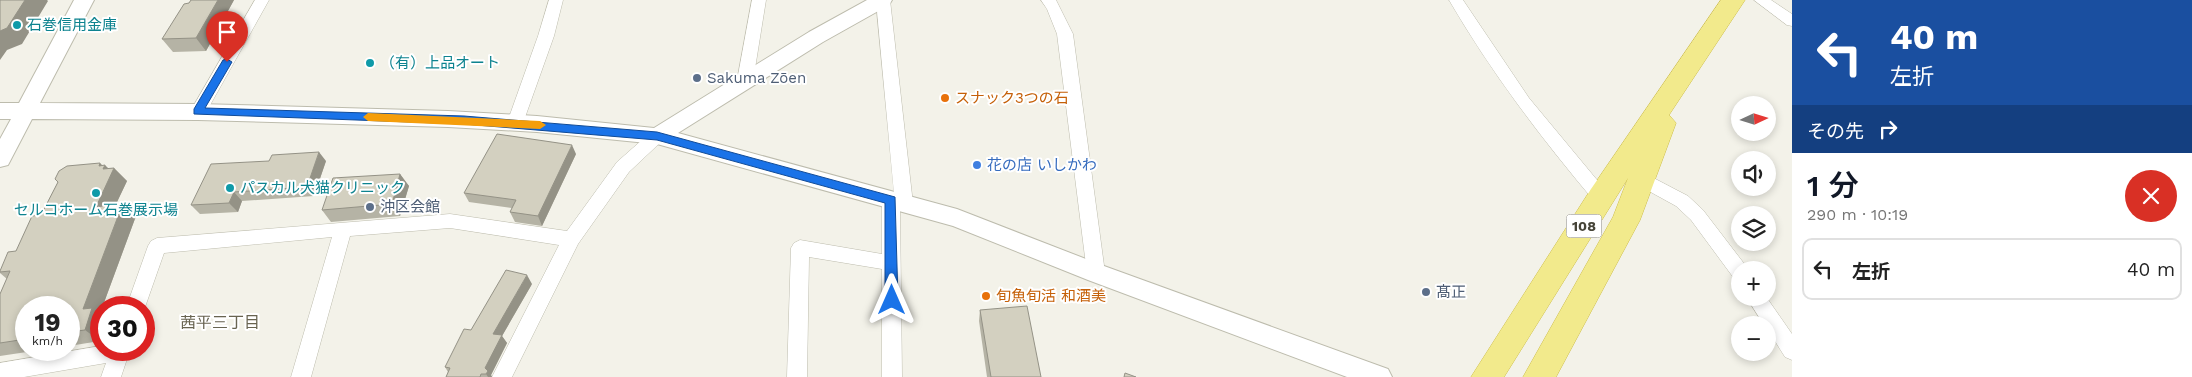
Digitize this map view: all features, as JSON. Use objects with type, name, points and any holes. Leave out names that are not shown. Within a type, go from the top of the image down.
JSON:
[{"type":"highway","name":"108","points":[[1487,377],[1602,197],[1733,0]]},
{"type":"highway","name":"108","points":[[1539,377],[1626,220],[1682,75]]},
{"type":"street","points":[[0,159],[84,0]]},
{"type":"street","points":[[198,112],[262,0]]},
{"type":"street","points":[[515,123],[546,36],[556,0]]},
{"type":"street","points":[[745,82],[759,0]]},
{"type":"street","points":[[502,377],[571,239],[623,167],[657,136],[816,36],[882,0],[898,202],[891,263],[892,377]]},
{"type":"street","points":[[1048,0],[1054,7],[1065,34],[1096,273]]},
{"type":"street","points":[[1456,0],[1475,33],[1538,124],[1602,197]]},
{"type":"street","points":[[1760,0],[1792,21]]},
{"type":"street","points":[[0,111],[198,112],[515,123],[657,136],[957,218],[1096,273],[1379,377]]},
{"type":"street","points":[[1642,179],[1682,201],[1697,215],[1732,261]]},
{"type":"street","points":[[139,296],[157,246],[450,221],[571,239]]},
{"type":"street","points":[[301,377],[343,230]]},
{"type":"street","points":[[797,377],[800,248],[891,263]]},
{"type":"street","points":[[1763,306],[1792,352]]},
{"type":"street","points":[[0,372],[90,356]]},
{"type":"street","points":[[111,377],[117,361]]},
{"type":"building","points":[[0,0],[25,0],[7,28],[0,31]]},
{"type":"building","points":[[191,0],[218,0],[196,38],[162,39],[184,4],[189,3]]},
{"type":"building","points":[[497,134],[572,145],[538,216],[510,212],[516,200],[464,193]]},
{"type":"building","points":[[319,152],[307,187],[234,192],[229,203],[191,205],[211,164],[269,161],[272,155]]},
{"type":"building","points":[[100,163],[99,166],[105,165],[103,169],[114,168],[96,207],[123,203],[83,309],[90,308],[85,330],[80,331],[80,296],[15,296],[15,341],[0,343],[0,294],[10,271],[0,271],[8,252],[16,251],[32,216],[41,215],[58,182],[55,179],[59,171],[67,166]]},
{"type":"building","points":[[400,174],[392,204],[322,210],[333,178]]},
{"type":"building","points":[[506,270],[527,275],[493,334],[502,335],[485,368],[488,371],[486,374],[481,374],[480,377],[446,377],[450,368],[445,367],[464,329],[471,330]]},
{"type":"building","points":[[1027,306],[1041,377],[991,377],[980,310]]},
{"type":"building","points":[[1125,373],[1136,377],[1124,377]]},
{"type":"slow traffic","points":[[368,117],[448,119],[540,125]]},
{"type":"place","name":"石巻信用金庫","points":[[17,25]]},
{"type":"place","name":"（有）上品オート","points":[[370,63]]},
{"type":"place","name":"Sakuma Zōen","points":[[697,78]]},
{"type":"place","name":"スナック3つの石","points":[[945,98]]},
{"type":"place","name":"花の店 いしかわ","points":[[977,165]]},
{"type":"place","name":"パスカル犬猫クリニック","points":[[230,188]]},
{"type":"place","name":"セルコホーム石巻展示場","points":[[96,193]]},
{"type":"place","name":"沖区会館","points":[[370,207]]},
{"type":"place","name":"髙正","points":[[1426,292]]},
{"type":"place","name":"旬魚旬活 和酒美","points":[[986,296]]},
{"type":"district","name":"茜平三丁目","points":[[220,322]]},
{"type":"route","points":[[227,62],[198,112],[464,120],[537,124],[657,136],[891,200],[892,300]]}]
